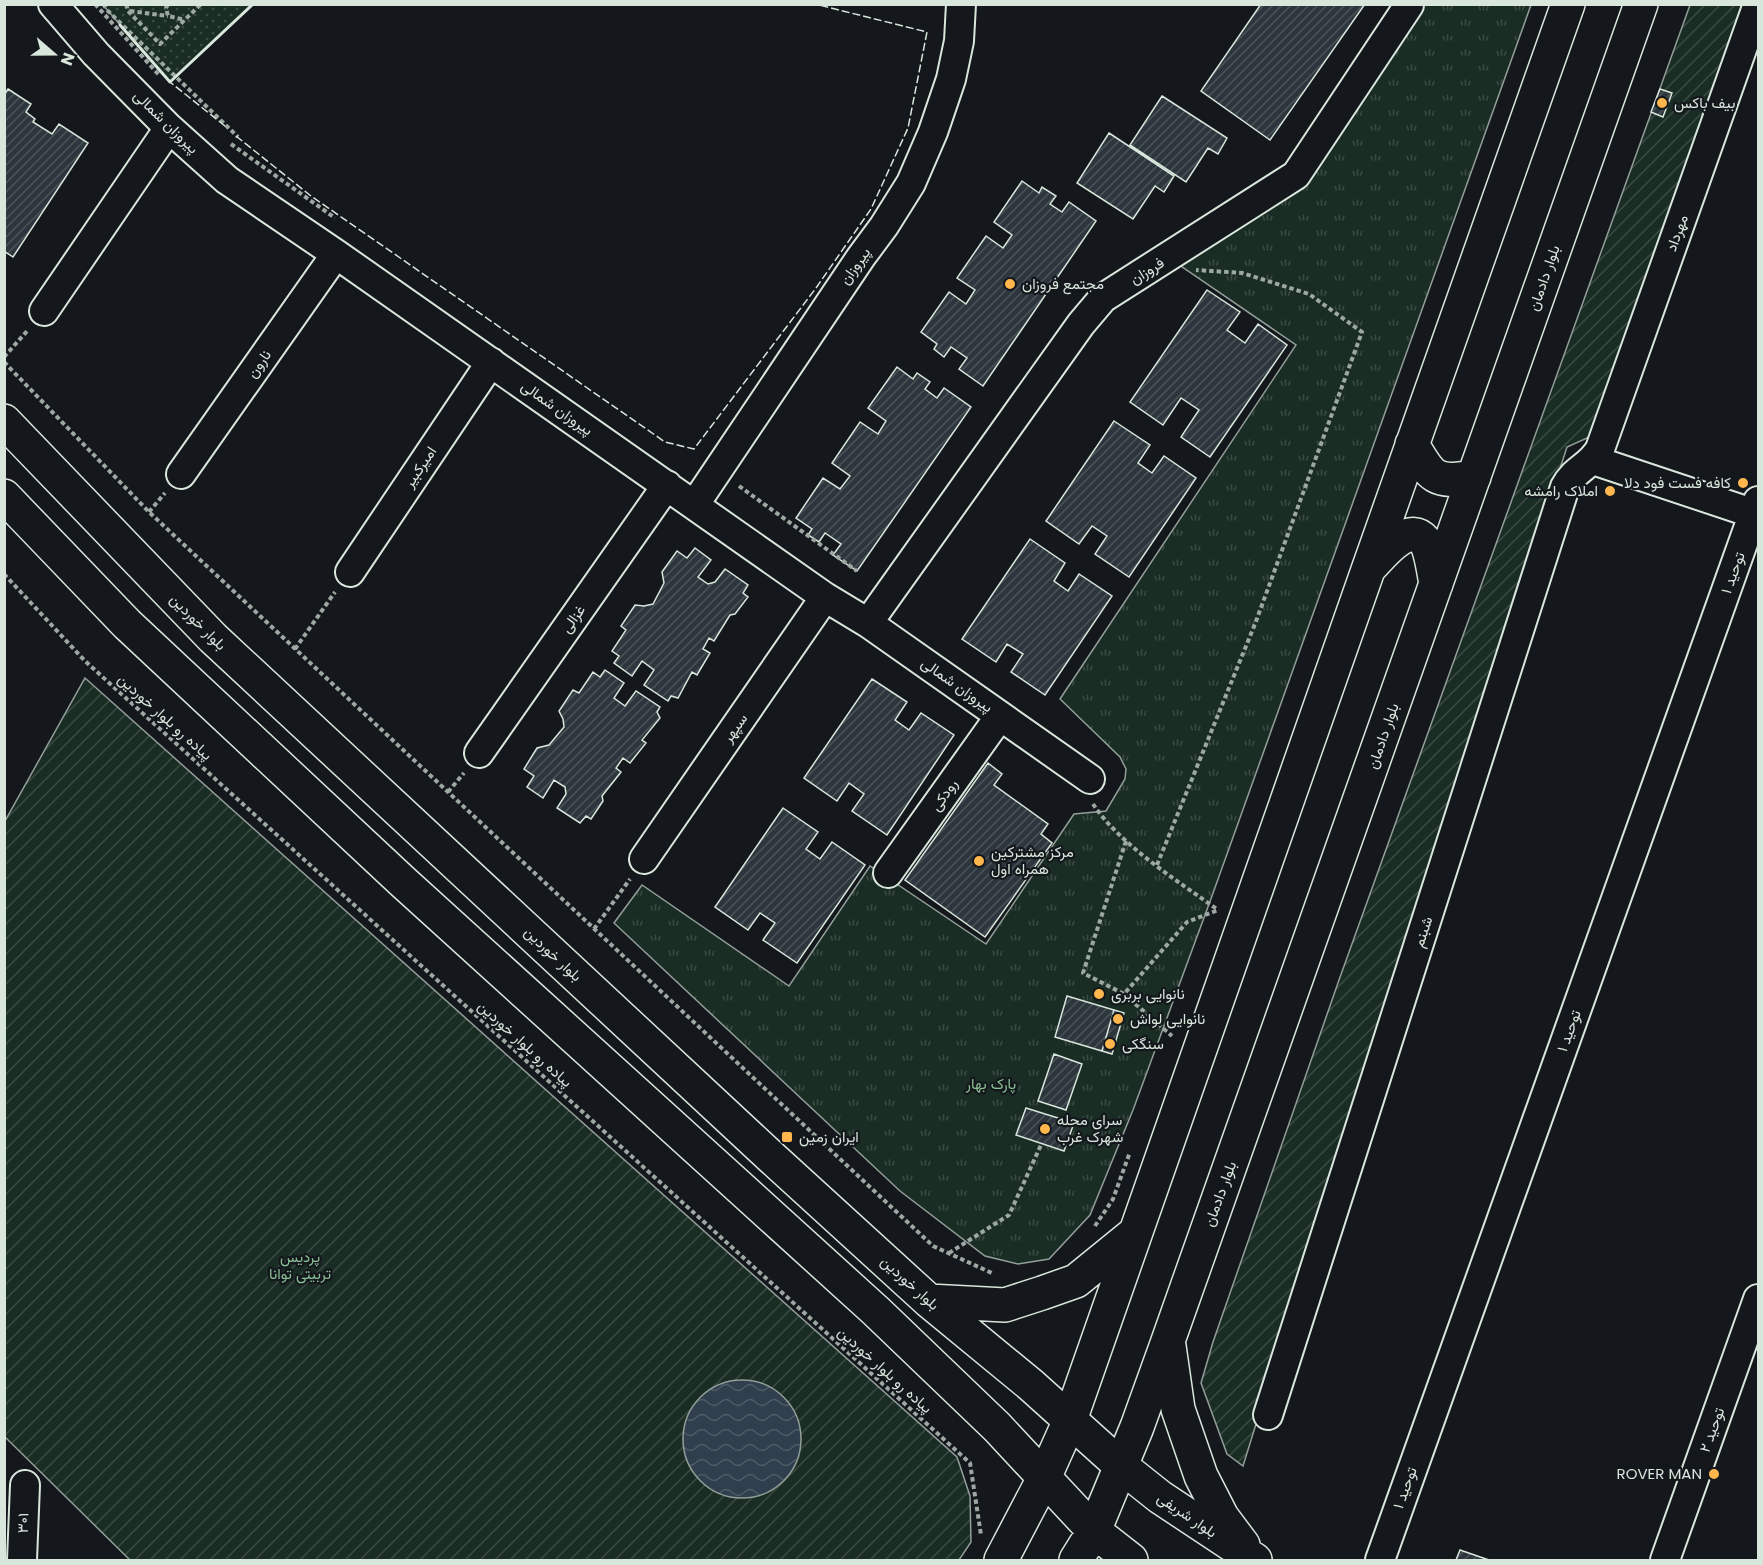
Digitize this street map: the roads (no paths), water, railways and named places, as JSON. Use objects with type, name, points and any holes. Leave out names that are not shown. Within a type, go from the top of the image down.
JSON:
[{"type":"main road","points":[[992,1551],[1044,1478],[1070,1420],[1568,4]]},
{"type":"main road","name":"بلوار دادمان","points":[[1076,1560],[1094,1531],[1137,1427],[1641,4]]},
{"type":"main road","name":"بلوار خوردین","points":[[4,421],[213,638],[770,1156],[929,1301],[1031,1385],[1120,1466]]},
{"type":"main road","points":[[1412,444],[1426,469],[1438,478],[1455,480],[1473,477]]},
{"type":"main road","points":[[4,496],[127,624],[402,881],[876,1311],[988,1418],[1094,1531],[1131,1560]]},
{"type":"main road","points":[[1368,570],[1393,543],[1406,535],[1418,535],[1426,542],[1436,584]]},
{"type":"main road","points":[[929,1301],[1005,1305],[1042,1293],[1077,1281],[1135,1233]]},
{"type":"main road","points":[[1168,1341],[1178,1409],[1201,1476],[1222,1517],[1255,1560]]},
{"type":"main road","name":"بلوار شریفی","points":[[1120,1466],[1160,1497],[1255,1560]]},
{"type":"street","name":"پیروزان شمالی","points":[[53,4],[96,54],[169,128],[227,180],[1090,779]]},
{"type":"street","name":"پیروزان","points":[[694,504],[911,183],[933,132],[951,79],[959,41],[961,4]]},
{"type":"street","name":"مهرداد","points":[[1593,460],[1604,438],[1758,4]]},
{"type":"street","name":"فروزان","points":[[868,623],[1081,324],[1103,298],[1296,175],[1408,5]]},
{"type":"street","points":[[44,311],[169,128]]},
{"type":"street","name":"نارون","points":[[182,474],[336,254]]},
{"type":"street","name":"امیرکبیر","points":[[350,572],[491,362]]},
{"type":"street","points":[[1593,460],[1757,510]]},
{"type":"street","name":"شبنم","points":[[1268,1415],[1565,487],[1572,474],[1593,460]]},
{"type":"street","name":"غزالی","points":[[479,753],[667,485]]},
{"type":"street","name":"توحید ۱","points":[[1380,1560],[1757,510]]},
{"type":"street","name":"سپهر","points":[[644,859],[825,597]]},
{"type":"street","name":"رودکی","points":[[888,873],[999,716]]},
{"type":"street","name":"توحید ۲","points":[[1665,1560],[1758,1299]]},
{"type":"street","name":"۳۰۱","points":[[21,1560],[25,1485]]},
{"type":"water","points":[[742,1380],[765,1384],[784,1397],[797,1416],[801,1439],[797,1462],[784,1481],[765,1494],[742,1498],[719,1494],[700,1481],[687,1462],[683,1439],[687,1416],[700,1397],[719,1384]]},
{"type":"place","name":"بیف باکس","points":[[1662,103]]},
{"type":"place","name":"مجتمع فروزان","points":[[1010,284]]},
{"type":"place","name":"کافه فست فود دلا","points":[[1743,483]]},
{"type":"place","name":"املاک رامشه","points":[[1610,491]]},
{"type":"place","name":"مرکز مشترکین همراه اول","points":[[979,861]]},
{"type":"place","name":"نانوایی بربری","points":[[1099,994]]},
{"type":"place","name":"نانوایی لواش","points":[[1118,1019]]},
{"type":"place","name":"سنگکی","points":[[1110,1044]]},
{"type":"place","name":"سرای محله شهرک غرب","points":[[1045,1129]]},
{"type":"place","name":"ایران زمین","points":[[787,1137]]},
{"type":"place","name":"ROVER MAN","points":[[1714,1474]]},
{"type":"park label","name":"پارک بهار","points":[[991,1084]]},
{"type":"park label","name":"پردیس تربیتی توانا","points":[[300,1266]]}]
